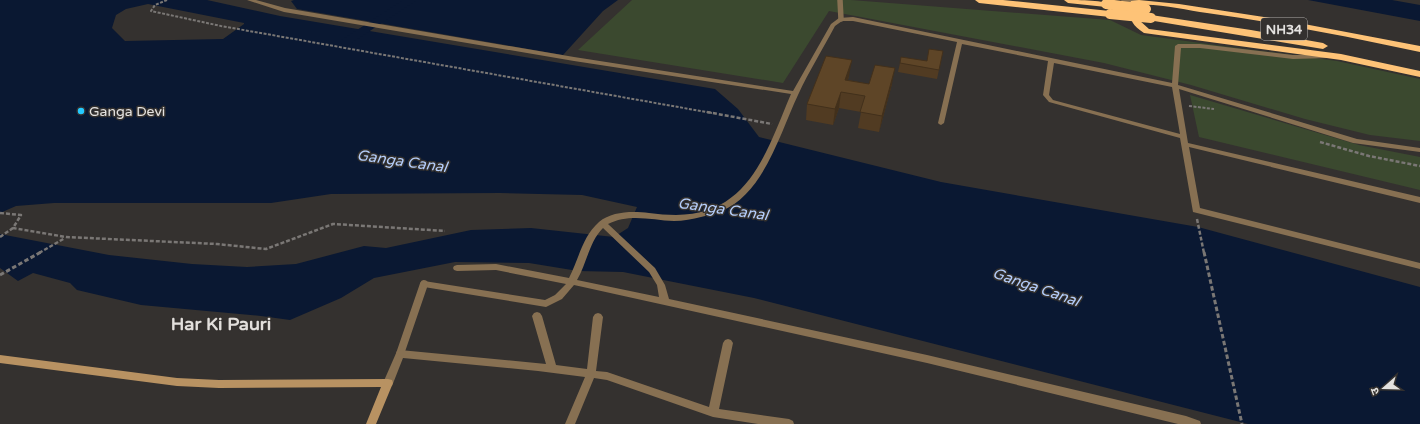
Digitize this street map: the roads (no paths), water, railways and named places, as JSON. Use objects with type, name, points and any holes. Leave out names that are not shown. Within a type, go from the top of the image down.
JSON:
[{"type":"highway","name":"NH34","points":[[979,0],[1151,18],[1258,34],[1420,67]]},
{"type":"highway","name":"NH34","points":[[1068,0],[1106,4],[1143,3],[1420,56]]},
{"type":"highway","points":[[1420,49],[1264,18],[1134,3],[1134,20],[1138,26],[1146,31],[1341,57],[1420,74]]},
{"type":"street","points":[[250,0],[284,10],[574,60],[795,93]]},
{"type":"street","points":[[424,284],[546,304],[556,300],[572,282],[593,234],[603,223],[613,218],[633,215],[676,218],[700,215],[724,208],[743,193],[758,173],[770,153],[774,140],[795,93],[834,25],[841,19],[853,19],[1174,86],[1356,141],[1420,150]]},
{"type":"street","points":[[941,123],[960,41]]},
{"type":"street","points":[[1341,57],[1293,57],[1200,46],[1178,46],[1174,86],[1196,210],[1420,266]]},
{"type":"street","points":[[1051,60],[1046,95],[1051,101],[1184,141],[1420,200]]},
{"type":"street","points":[[603,223],[652,270],[661,285],[665,302]]},
{"type":"street","points":[[457,268],[496,268],[572,282],[927,359],[1184,423],[1196,424]]},
{"type":"street","points":[[537,316],[552,368]]},
{"type":"street","points":[[570,424],[591,374],[598,317]]},
{"type":"street","points":[[713,413],[728,344]]},
{"type":"street","points":[[371,424],[400,354],[552,368],[607,376],[713,413],[789,424]]},
{"type":"street","points":[[0,359],[177,382],[219,384],[388,383]]},
{"type":"lane","points":[[840,0],[841,19]]},
{"type":"lane","points":[[1124,0],[1143,3]]},
{"type":"lane","points":[[400,354],[424,284]]},
{"type":"water","name":"Ganga Canal","points":[[0,0],[207,0],[280,16],[715,89],[738,109],[759,137],[941,182],[1198,227],[1420,287],[1420,424],[1248,424],[754,298],[623,272],[578,271],[529,263],[455,262],[374,278],[341,298],[290,320],[141,305],[77,290],[70,283],[33,273],[18,281],[0,268],[0,234],[109,255],[192,264],[247,267],[296,264],[364,246],[386,248],[471,230],[531,228],[614,237],[628,228],[637,207],[582,195],[500,193],[331,194],[271,203],[54,203],[16,206],[0,213]],"holes":[[[148,4],[244,23],[223,39],[125,41],[112,28],[116,15],[126,9]]]},
{"type":"water","points":[[618,0],[603,11],[563,55],[297,9],[291,1]]},
{"type":"water","points":[[1308,0],[1392,0],[1420,5],[1420,21]]},
{"type":"waterway","points":[[346,41],[411,0]]},
{"type":"place","name":"Ganga Devi","points":[[81,111]]},
{"type":"district","name":"Har Ki Pauri","points":[[221,324]]}]
